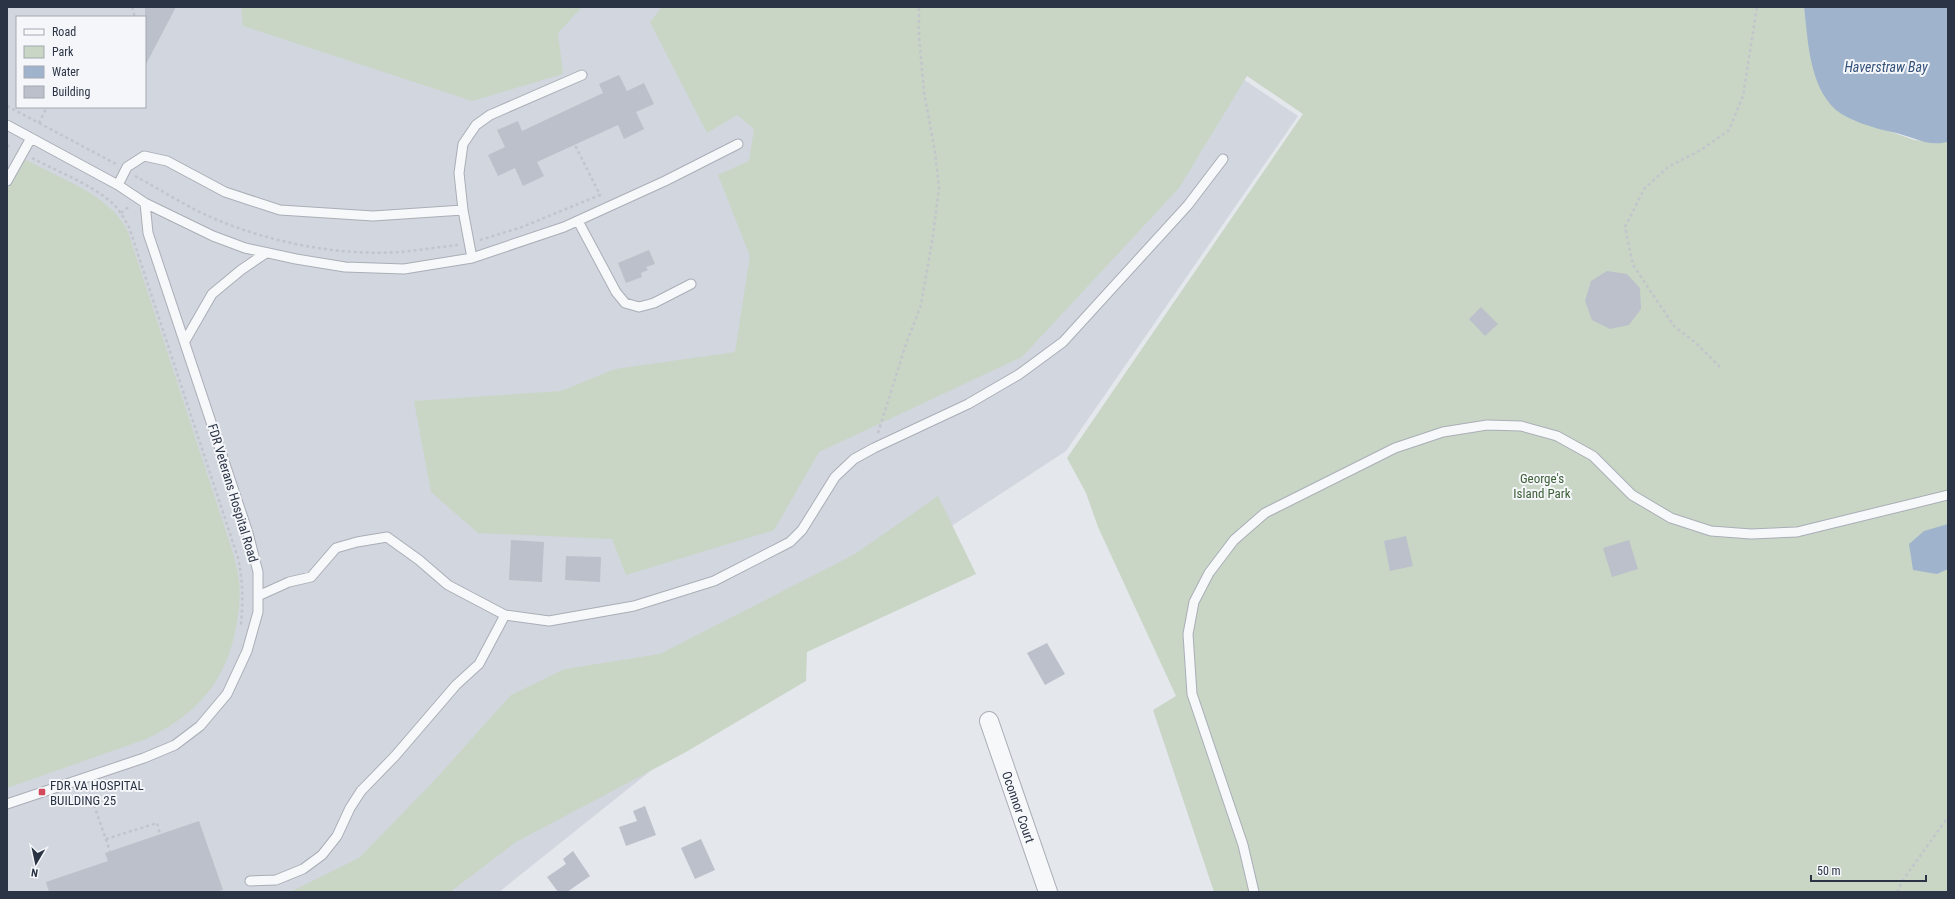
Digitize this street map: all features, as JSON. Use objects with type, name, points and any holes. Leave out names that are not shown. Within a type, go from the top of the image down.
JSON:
[{"type":"street","name":"Oconnor Court","points":[[989,721],[1048,892]]},
{"type":"lane","points":[[472,258],[463,210],[459,173],[462,144],[476,125],[490,115],[582,75]]},
{"type":"lane","points":[[7,125],[118,184],[146,203],[213,236],[245,248],[266,253],[345,267],[404,268],[472,258],[564,227],[665,182],[738,144]]},
{"type":"lane","points":[[7,181],[31,138]]},
{"type":"lane","points":[[118,184],[127,167],[144,156],[167,161],[225,192],[280,210],[372,216],[463,210]]},
{"type":"lane","points":[[258,596],[289,582],[311,577],[336,548],[357,542],[387,537],[419,560],[448,585],[505,614],[549,621],[634,606],[714,581],[790,542],[802,530],[835,477],[854,460],[874,448],[968,404],[1018,375],[1063,342],[1188,206],[1223,159]]},
{"type":"lane","name":"FDR Veterans Hospital Road","points":[[7,804],[144,758],[175,745],[200,726],[227,694],[247,652],[258,612],[258,572],[248,533],[148,234],[146,203]]},
{"type":"lane","points":[[578,221],[616,292],[625,303],[639,307],[654,304],[691,284]]},
{"type":"lane","points":[[185,341],[212,294],[241,270],[266,253]]},
{"type":"lane","points":[[1254,892],[1243,845],[1192,694],[1188,634],[1194,602],[1209,573],[1234,540],[1265,513],[1396,448],[1443,432],[1487,425],[1521,426],[1557,436],[1593,456],[1632,495],[1670,518],[1711,531],[1751,534],[1797,532],[1948,495]]},
{"type":"lane","points":[[250,881],[276,880],[303,869],[322,855],[337,836],[350,808],[361,791],[396,756],[456,685],[479,664],[505,614]]},
{"type":"path","points":[[874,448],[906,344],[921,305],[934,236],[938,194],[935,152],[924,92],[919,36],[919,7]]},
{"type":"path","points":[[1720,367],[1696,343],[1674,326],[1633,265],[1625,227],[1644,189],[1668,166],[1701,150],[1729,130],[1743,96],[1757,7]]},
{"type":"path","points":[[7,106],[118,165]]},
{"type":"path","points":[[38,123],[46,108]]},
{"type":"path","points":[[7,145],[91,188],[111,202],[121,213],[129,227],[238,558],[243,582],[243,603],[240,630]]},
{"type":"path","points":[[478,240],[522,227],[600,195],[575,145]]},
{"type":"path","points":[[132,175],[215,218],[250,231],[304,246],[370,252],[401,252],[460,244]]},
{"type":"path","points":[[121,213],[127,209]]},
{"type":"path","points":[[84,778],[110,851]]},
{"type":"path","points":[[1897,892],[1903,880],[1948,817]]},
{"type":"path","points":[[106,839],[157,823],[160,834]]},
{"type":"shaded area","points":[[7,7],[1135,7],[1298,116],[1066,451],[953,525],[917,569],[683,745],[499,892],[7,892]]},
{"type":"green space","points":[[241,7],[582,7],[558,33],[563,74],[472,101],[243,26]]},
{"type":"green space","name":"George's Island Park","points":[[662,7],[1804,7],[1809,42],[1844,115],[1914,140],[1940,143],[1948,142],[1948,892],[1214,892],[1153,710],[1176,696],[1098,527],[1086,493],[1067,458],[1303,114],[1247,76],[1179,188],[1022,357],[819,452],[774,530],[626,575],[612,539],[478,533],[431,492],[414,401],[561,391],[615,369],[735,352],[750,256],[718,175],[749,161],[754,129],[737,115],[707,133],[650,22]]},
{"type":"green space","points":[[26,160],[81,188],[102,201],[115,213],[128,232],[233,553],[239,577],[240,598],[236,627],[225,664],[206,695],[194,708],[164,730],[146,739],[7,788],[7,190],[22,162]]},
{"type":"green space","points":[[938,496],[976,574],[807,652],[806,681],[686,752],[516,842],[450,892],[290,892],[359,858],[433,782],[511,695],[565,669],[660,654],[855,554]]},
{"type":"water","name":"Haverstraw Bay","points":[[1804,7],[1948,7],[1948,142],[1926,142],[1878,129],[1855,121],[1836,110],[1827,100],[1815,76],[1811,62]]},
{"type":"water","points":[[1948,524],[1948,569],[1937,574],[1913,570],[1909,544],[1924,531]]},
{"type":"building","points":[[145,7],[176,7],[146,64],[146,16]]},
{"type":"building","points":[[619,75],[627,91],[644,83],[654,104],[636,112],[644,129],[624,139],[618,125],[537,162],[544,176],[523,186],[515,168],[498,176],[488,155],[505,147],[497,130],[518,121],[522,131],[603,93],[599,84]]},
{"type":"building","points":[[649,250],[655,264],[646,267],[648,270],[641,273],[642,277],[626,283],[618,263]]},
{"type":"building","points":[[1607,271],[1627,274],[1640,288],[1641,309],[1629,325],[1610,329],[1592,320],[1585,301],[1591,281]]},
{"type":"building","points":[[1481,307],[1498,324],[1485,336],[1469,319]]},
{"type":"building","points":[[1406,536],[1413,566],[1390,571],[1384,541]]},
{"type":"building","points":[[511,540],[544,542],[542,582],[509,580]]},
{"type":"building","points":[[1629,540],[1638,569],[1612,577],[1603,548]]},
{"type":"building","points":[[566,556],[601,557],[600,582],[565,580]]},
{"type":"building","points":[[1047,643],[1065,674],[1045,685],[1027,653]]},
{"type":"building","points":[[645,806],[656,835],[626,846],[619,827],[637,821],[633,811]]},
{"type":"building","points":[[199,821],[223,890],[215,892],[49,892],[46,882],[108,861],[105,853]]},
{"type":"building","points":[[701,839],[715,870],[695,879],[681,848]]},
{"type":"building","points":[[573,851],[590,876],[567,892],[558,892],[547,877],[566,864],[563,859]]},
{"type":"place","name":"FDR VA HOSPITAL BUILDING 25","points":[[42,792]]}]
